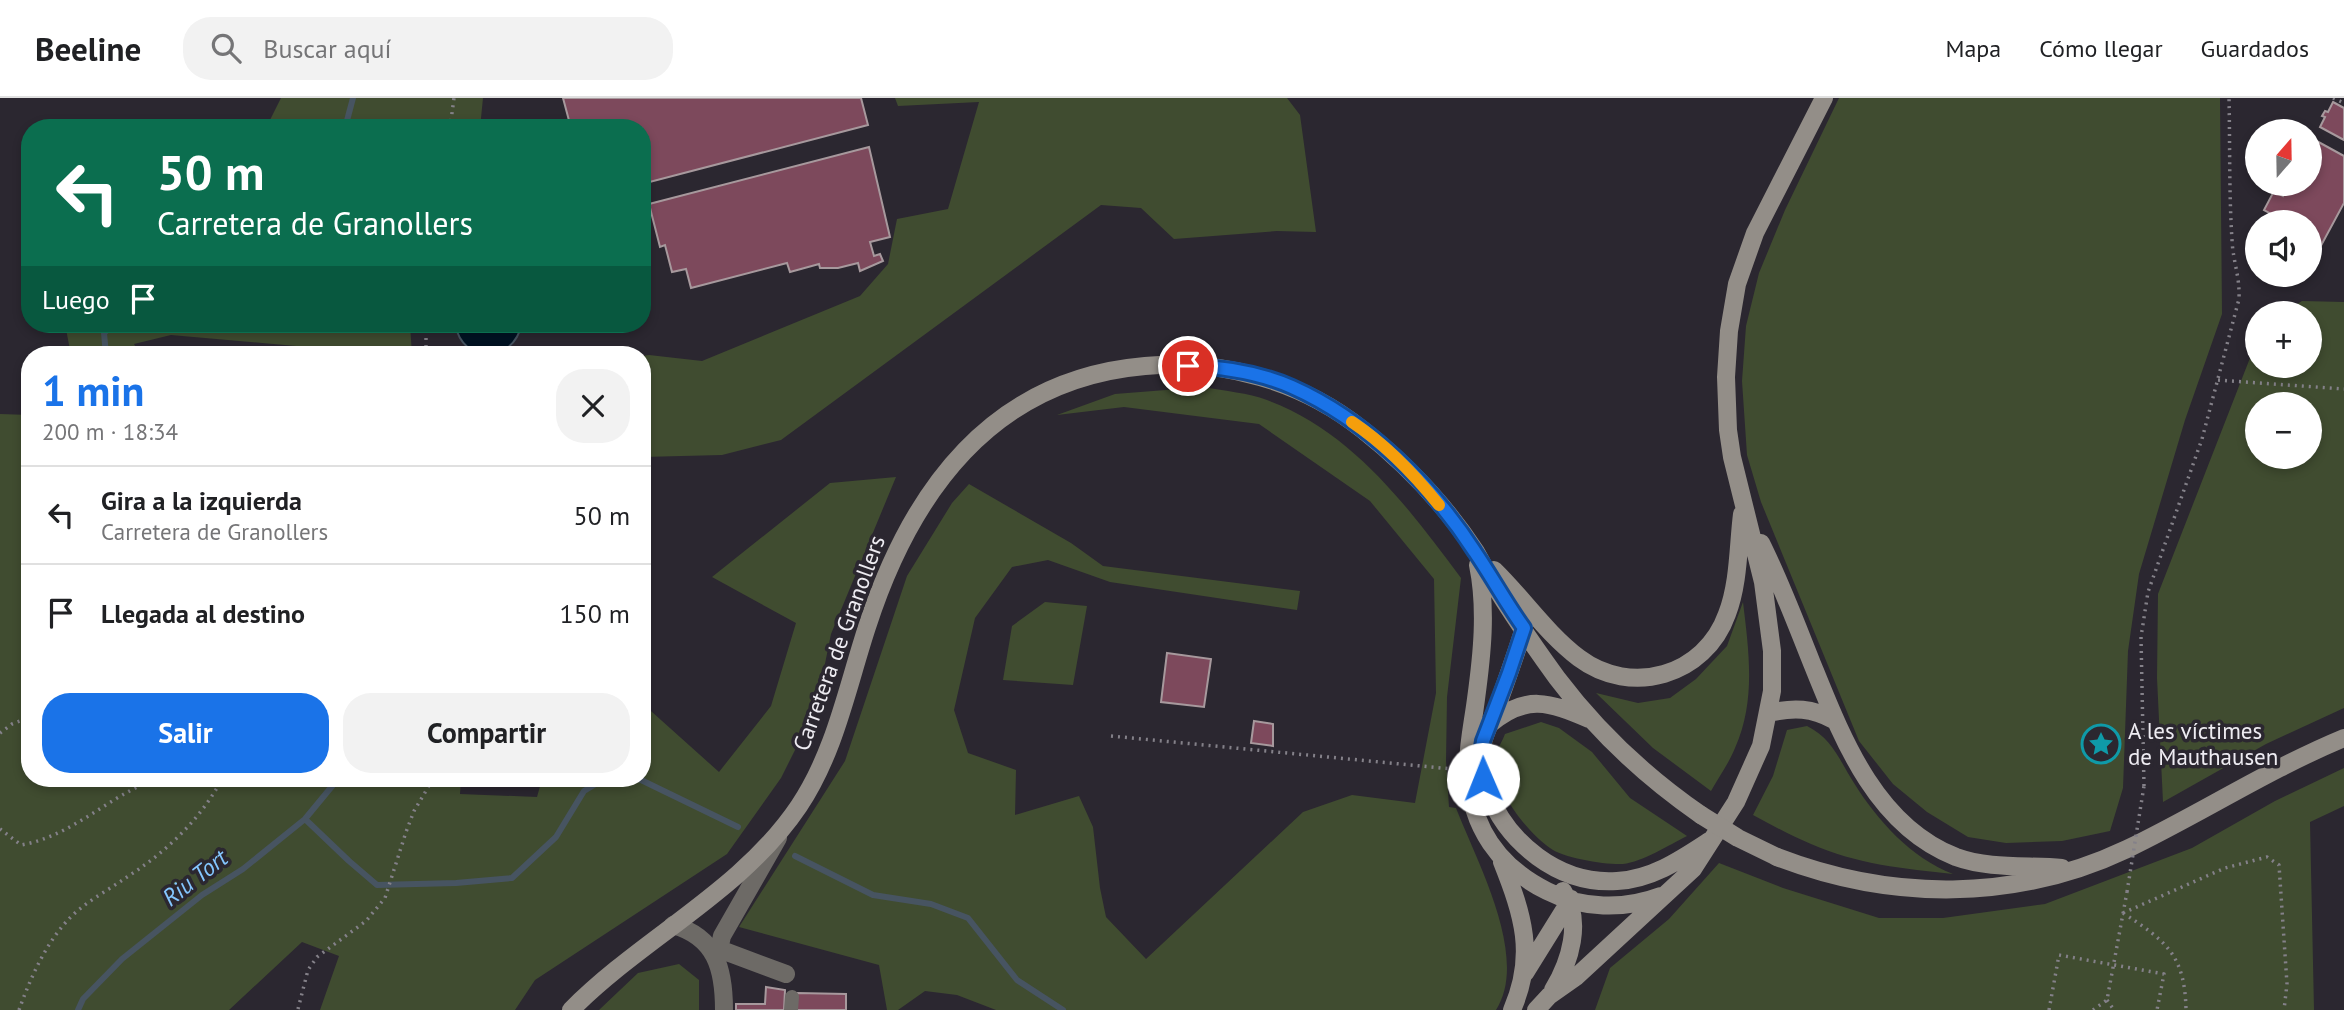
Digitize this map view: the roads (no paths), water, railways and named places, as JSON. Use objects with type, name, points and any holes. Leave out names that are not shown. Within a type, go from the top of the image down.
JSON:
[{"type":"main road","points":[[1549,996],[1576,977],[1693,869],[1745,782],[1761,746],[1769,713],[1772,650],[1763,582],[1732,457],[1726,405],[1732,308],[1737,284],[1755,233],[1824,98]]},
{"type":"main road","name":"Carretera de Granollers","points":[[570,1010],[625,961],[737,874],[782,830],[801,803],[826,754],[877,598],[893,559],[924,501],[949,467],[971,443],[1021,405],[1052,390],[1108,371],[1163,365],[1213,367],[1254,375],[1289,386],[1321,401],[1359,427],[1420,482],[1475,552],[1496,589],[1557,677],[1591,720],[1640,768],[1671,794],[1738,838],[1777,857],[1855,882],[1926,890],[1994,888],[2079,869],[2171,827],[2344,738]]},
{"type":"main road","points":[[1475,552],[1552,634],[1580,659],[1599,670],[1622,677],[1642,679],[1665,675],[1685,666],[1715,640],[1732,599],[1745,508]]},
{"type":"main road","points":[[1745,508],[1778,578],[1834,720],[1860,770],[1881,799],[1910,828],[1943,851],[1981,863],[2079,869]]},
{"type":"main road","points":[[1475,552],[1482,593],[1483,624],[1468,771],[1473,801],[1484,832],[1500,858],[1520,916],[1526,946],[1525,973]]},
{"type":"main road","points":[[1524,628],[1483,741],[1481,769],[1490,797],[1515,846],[1529,864],[1559,885],[1569,900],[1572,922],[1566,968],[1549,996],[1536,1010]]},
{"type":"main road","points":[[1489,724],[1510,709],[1539,703],[1570,710],[1591,720]]},
{"type":"main road","points":[[1769,713],[1802,708],[1818,711],[1834,720]]},
{"type":"main road","points":[[1503,823],[1521,844],[1563,872],[1601,881],[1650,875]]},
{"type":"main road","points":[[1512,1010],[1525,973],[1569,900],[1590,892],[1629,887],[1712,839]]},
{"type":"main road","points":[[1500,858],[1538,886],[1569,900],[1607,906],[1626,905],[1646,902],[1667,894]]},
{"type":"street","points":[[724,1010],[718,954],[722,936],[782,830]]},
{"type":"street","points":[[673,925],[687,929],[718,954],[786,974]]},
{"type":"water","points":[[458,333],[519,333],[509,346],[466,346]]},
{"type":"waterway","name":"Riu Tort","points":[[347,119],[353,98]]},
{"type":"waterway","name":"Riu Tort","points":[[104,333],[105,346]]},
{"type":"waterway","points":[[651,785],[738,827]]},
{"type":"waterway","name":"Riu Tort","points":[[78,1010],[83,999],[122,959],[202,895],[243,869],[305,819],[331,787]]},
{"type":"waterway","points":[[305,819],[377,885],[512,878],[556,837],[584,791],[591,787]]},
{"type":"waterway","points":[[795,856],[873,895],[931,904],[968,918],[1017,980],[1063,1010]]},
{"type":"place","name":"A les víctimes de Mauthausen","points":[[2101,744]]}]
